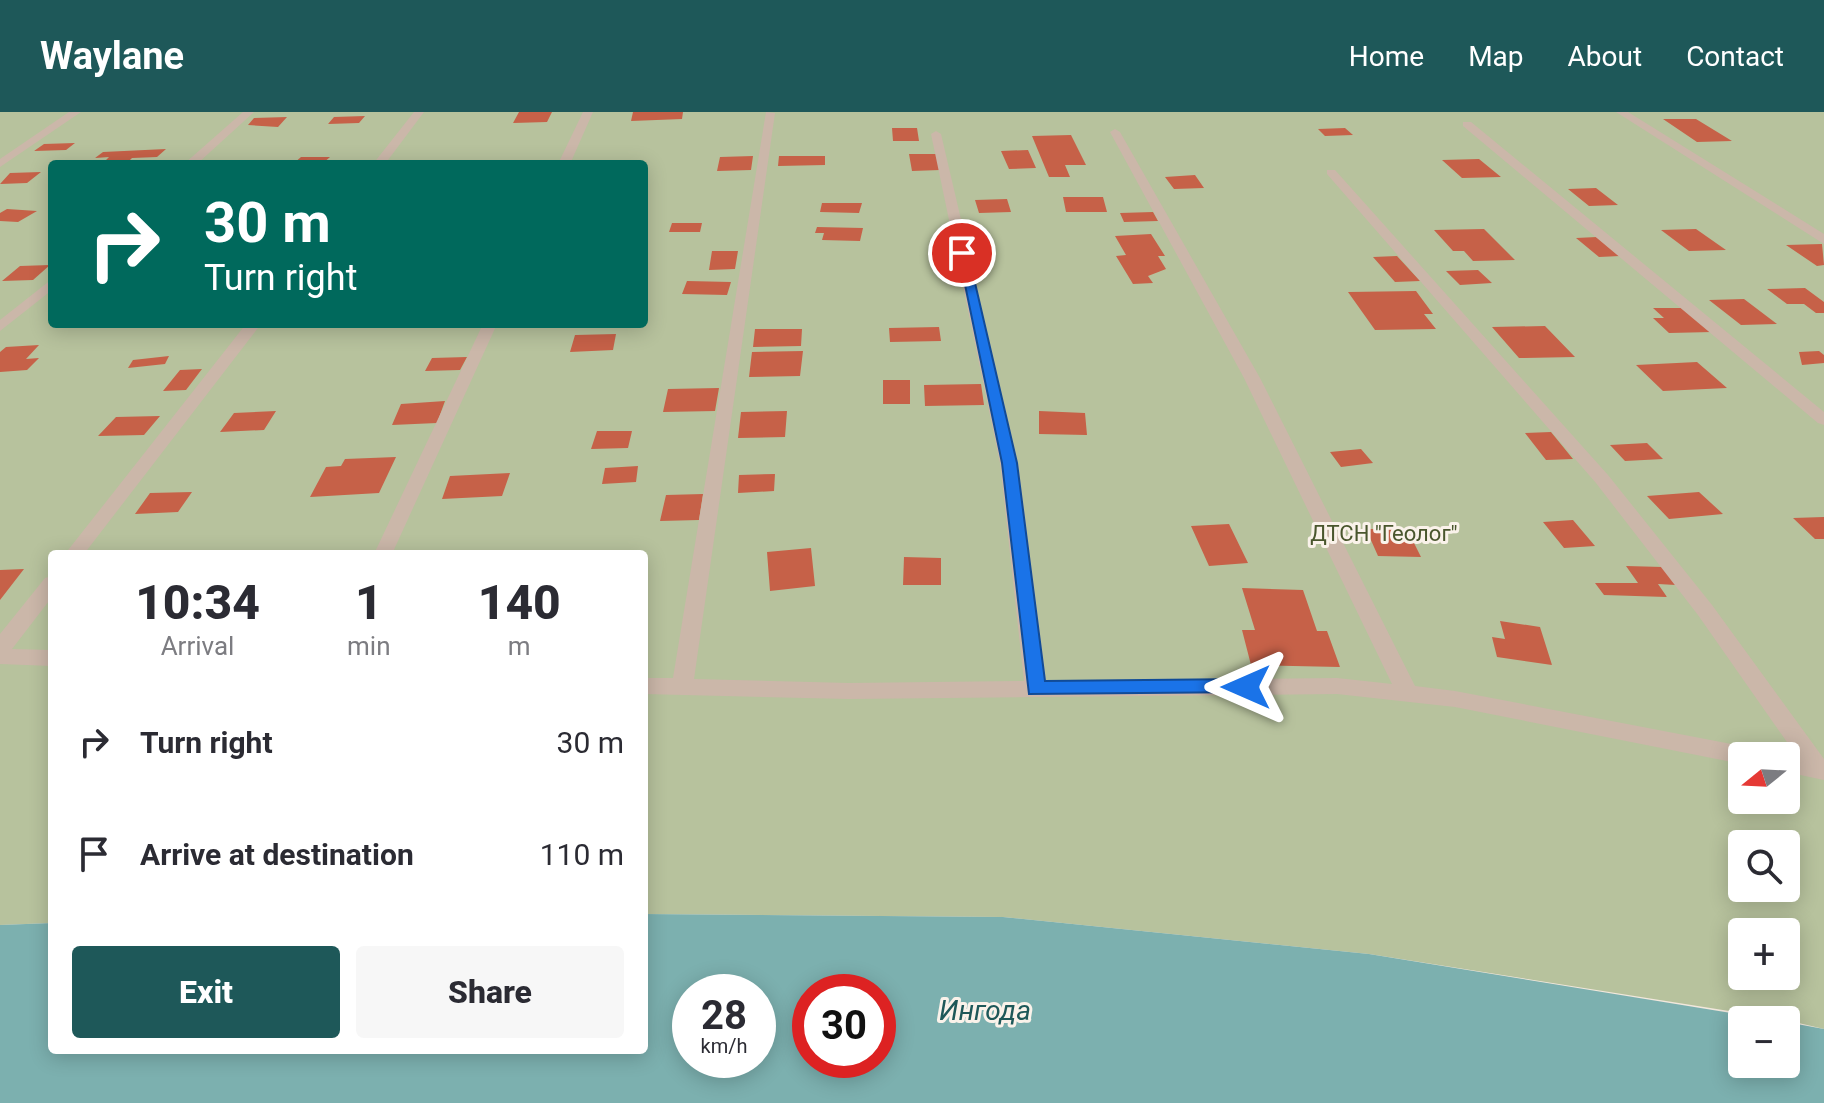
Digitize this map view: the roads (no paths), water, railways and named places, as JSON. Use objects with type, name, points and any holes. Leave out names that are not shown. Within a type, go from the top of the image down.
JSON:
[{"type":"street","points":[[0,164],[76,112]]},
{"type":"street","points":[[195,160],[249,112]]},
{"type":"street","points":[[382,160],[419,112]]},
{"type":"street","points":[[566,160],[588,112]]},
{"type":"street","points":[[1621,112],[1824,240]]},
{"type":"street","points":[[682,687],[770,113]]},
{"type":"street","points":[[1467,124],[1824,420]]},
{"type":"street","points":[[1115,132],[1252,378],[1408,694]]},
{"type":"street","points":[[936,134],[1009,463],[1036,689]]},
{"type":"street","points":[[1331,172],[1602,479],[1705,610],[1821,770]]},
{"type":"street","points":[[0,327],[48,286]]},
{"type":"street","points":[[77,550],[251,328]]},
{"type":"street","points":[[385,550],[488,328]]},
{"type":"street","points":[[0,649],[48,588]]},
{"type":"street","points":[[0,656],[48,658]]},
{"type":"street","points":[[648,686],[849,691],[1337,686],[1455,699],[1728,752]]},
{"type":"street","points":[[1800,766],[1821,770]]},
{"type":"water","name":"Ингода","points":[[648,914],[1003,917],[1369,954],[1728,1013],[1728,1078],[1800,1078],[1800,1025],[1824,1029],[1824,1103],[0,1103],[0,925],[48,923],[48,1054],[648,1054]]},
{"type":"park label","name":"ДТСН \"Геолог\"","points":[[1384,533]]}]
